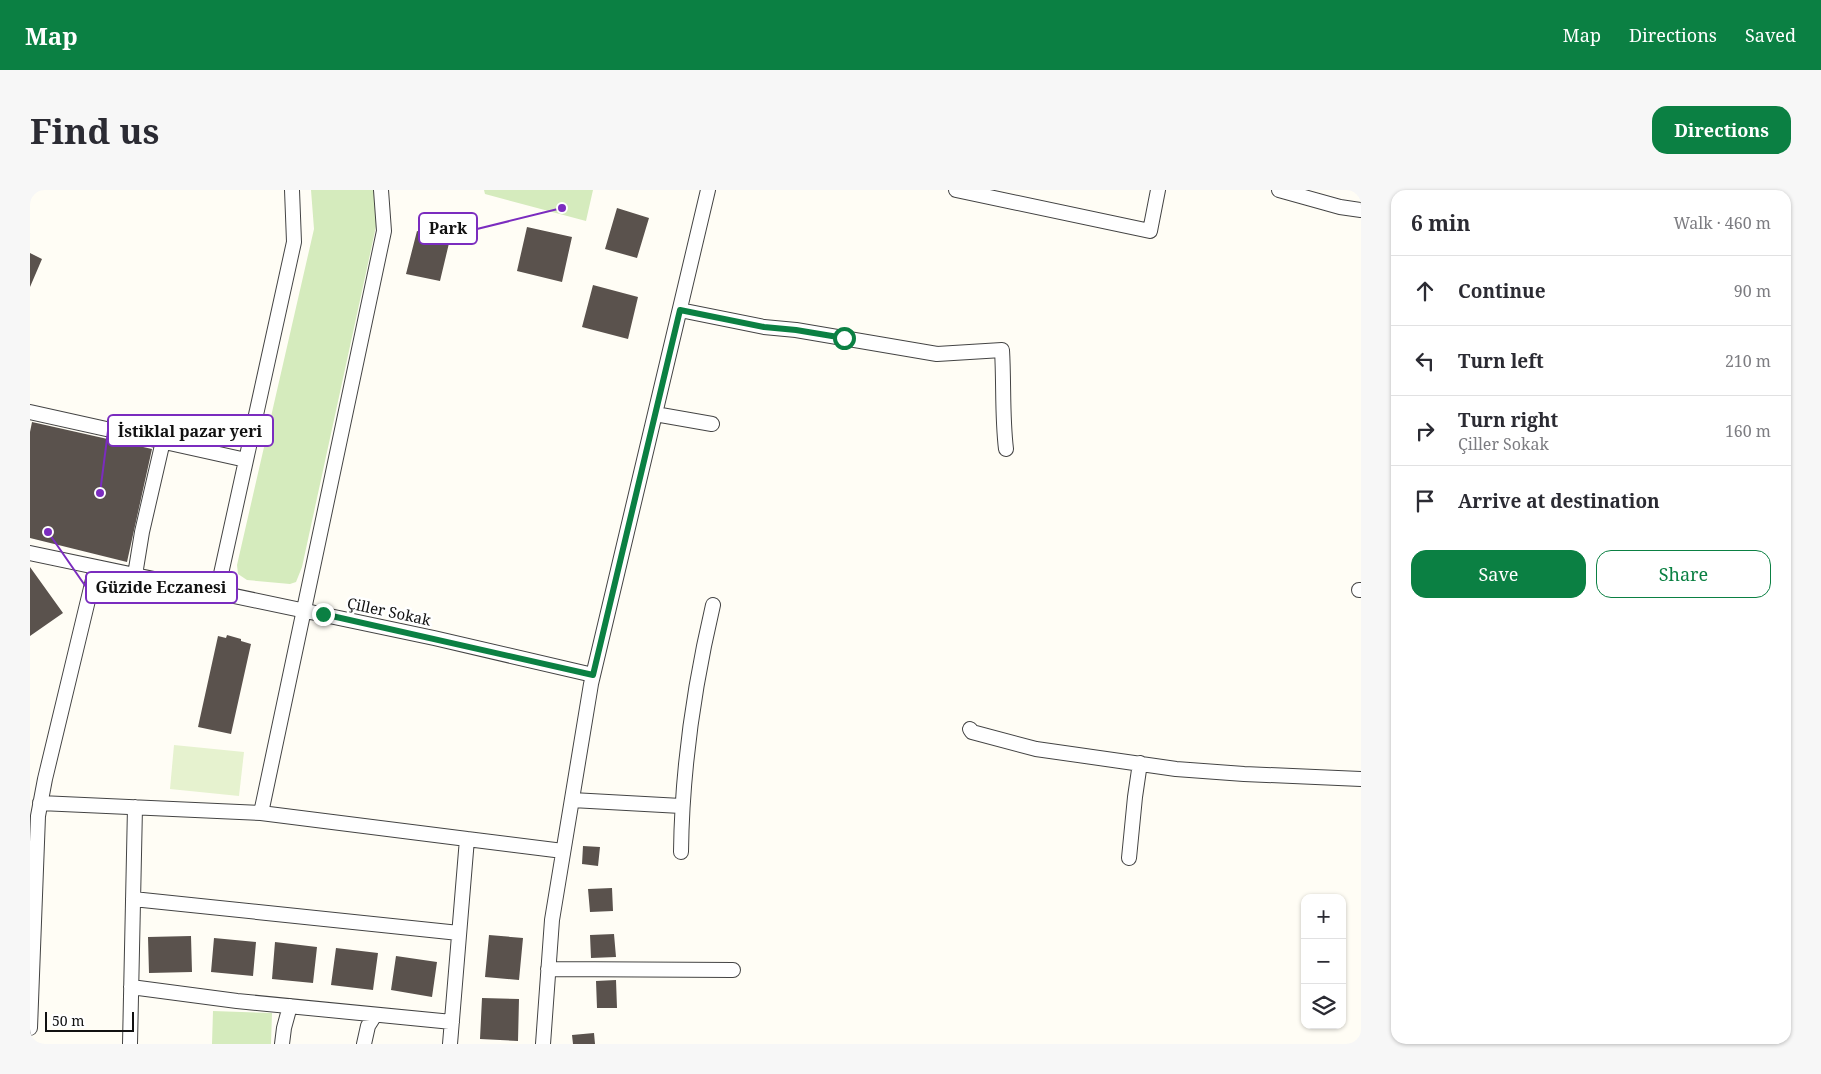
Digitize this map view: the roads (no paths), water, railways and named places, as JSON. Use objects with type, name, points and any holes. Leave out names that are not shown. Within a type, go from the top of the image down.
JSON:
[{"type":"street","points":[[217,592],[294,242],[292,190]]},
{"type":"street","points":[[261,813],[384,231],[381,190]]},
{"type":"street","points":[[543,1044],[552,920],[593,675],[708,190]]},
{"type":"street","points":[[956,190],[1150,231],[1158,190]]},
{"type":"street","points":[[1279,190],[1340,207],[1361,210]]},
{"type":"street","points":[[680,310],[764,327],[796,330],[937,354],[1002,350],[1004,374],[1002,420],[1006,449]]},
{"type":"street","points":[[30,412],[246,460]]},
{"type":"street","points":[[655,414],[712,424]]},
{"type":"street","points":[[135,575],[142,532],[163,442]]},
{"type":"street","name":"Çiller Sokak","points":[[30,553],[434,638],[593,675]]},
{"type":"street","points":[[30,1028],[36,807],[96,566]]},
{"type":"street","points":[[681,852],[681,806],[686,754],[702,652],[713,606]]},
{"type":"street","points":[[970,729],[972,732],[1036,749],[1176,769],[1361,779]]},
{"type":"street","points":[[1129,858],[1140,763]]},
{"type":"street","points":[[572,800],[681,806]]},
{"type":"street","points":[[36,807],[135,807],[261,813],[563,851]]},
{"type":"street","points":[[130,1044],[135,807]]},
{"type":"street","points":[[450,1044],[467,839]]},
{"type":"street","points":[[133,899],[459,933]]},
{"type":"street","points":[[548,968],[733,970]]},
{"type":"street","points":[[131,987],[290,1006],[452,1022]]},
{"type":"street","points":[[282,1044],[290,1006]]},
{"type":"street","points":[[364,1044],[368,1026],[375,1015]]},
{"type":"place","name":"Park","points":[[562,208]]},
{"type":"place","name":"İstiklal pazar yeri","points":[[100,493]]},
{"type":"place","name":"Güzide Eczanesi","points":[[48,532]]}]
